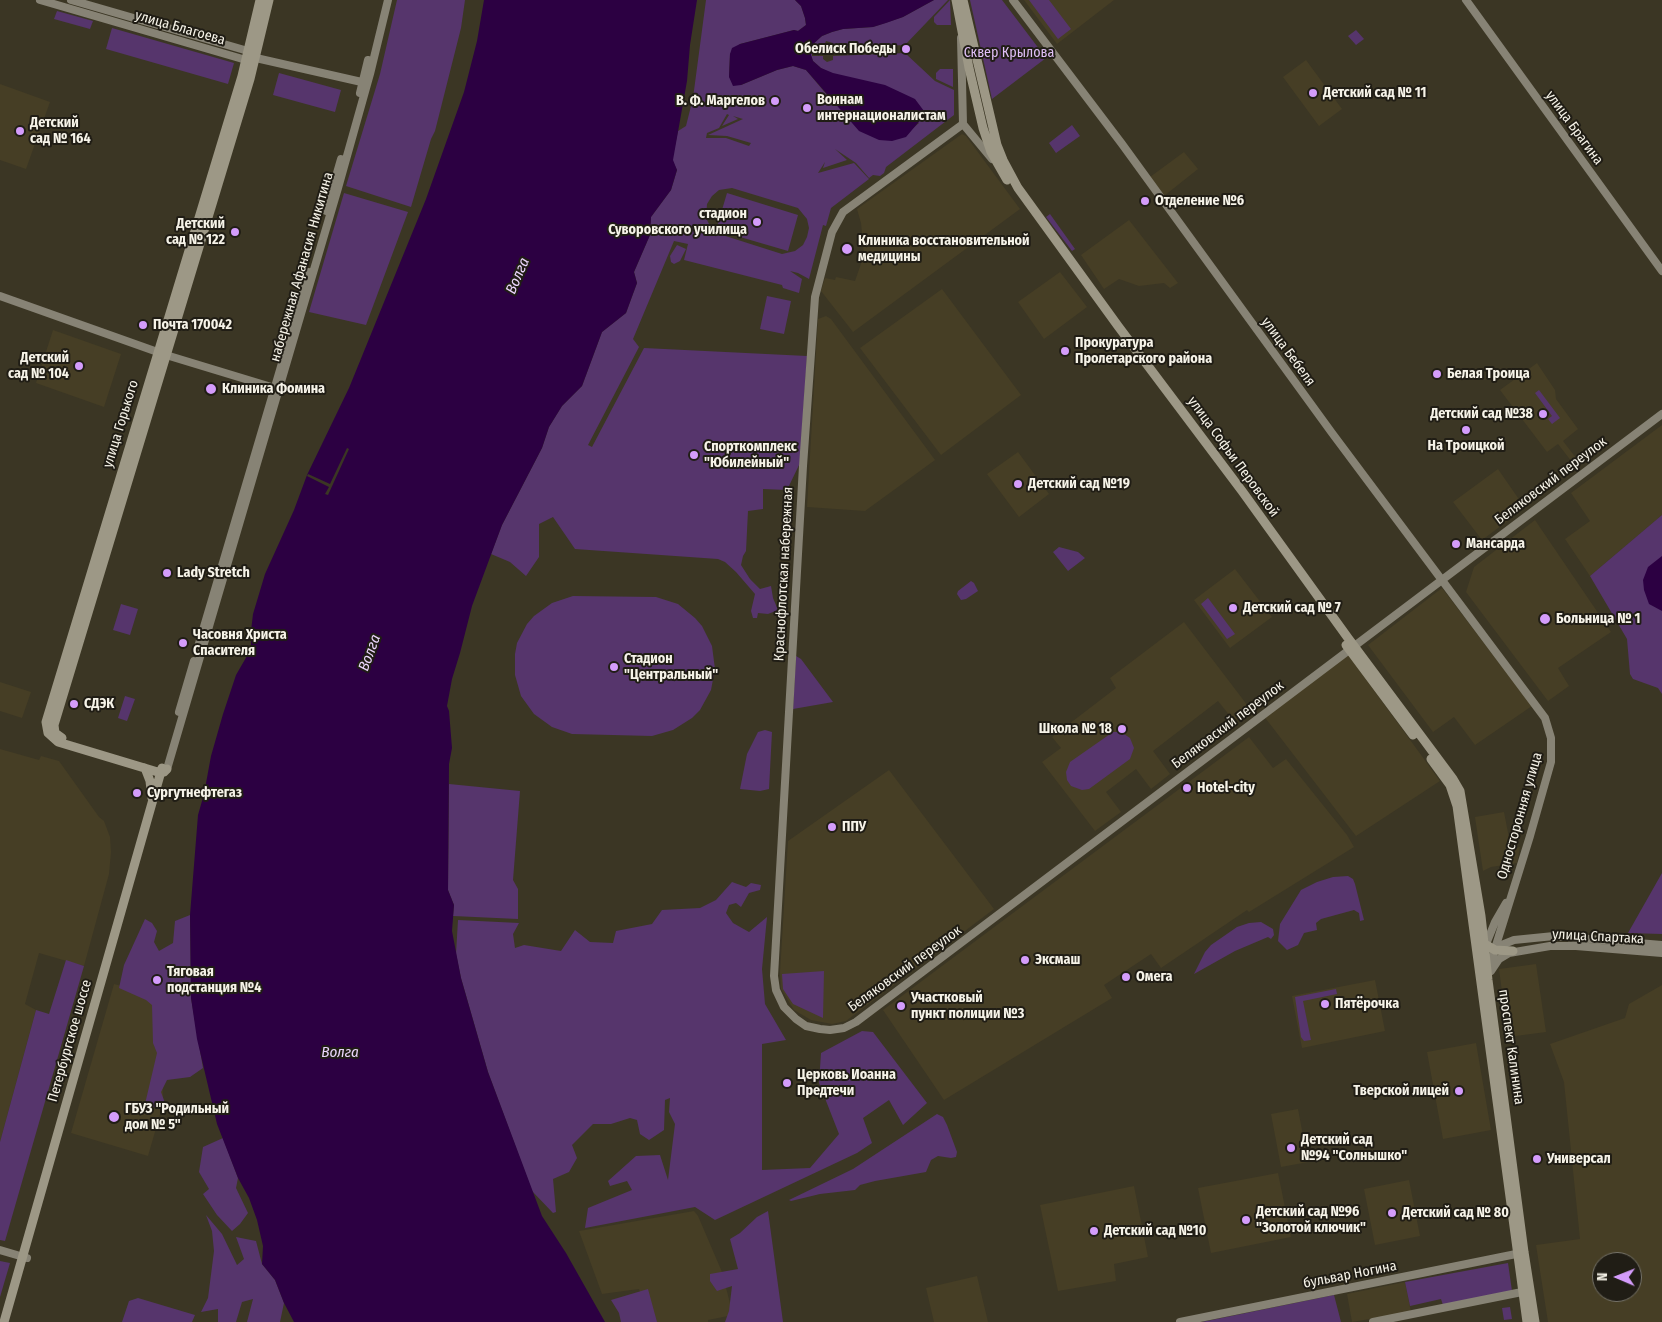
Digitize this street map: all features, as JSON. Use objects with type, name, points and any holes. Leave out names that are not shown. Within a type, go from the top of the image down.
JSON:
[{"type":"main road","name":"улица Горького","points":[[164,770],[59,737],[55,733],[54,725],[247,55],[260,0]]},
{"type":"main road","name":"улица Горького","points":[[164,770],[145,768],[58,742],[49,734],[46,724],[256,58],[269,0]]},
{"type":"main road","points":[[956,0],[977,105],[994,150]]},
{"type":"main road","points":[[963,0],[988,110],[994,150]]},
{"type":"main road","points":[[977,105],[982,110],[988,110]]},
{"type":"main road","name":"улица Софьи Перовской","points":[[994,150],[1000,168],[1036,224],[1451,781]]},
{"type":"main road","name":"улица Софьи Перовской","points":[[994,150],[1036,214],[1242,490],[1351,648]]},
{"type":"main road","points":[[145,768],[150,784],[152,803]]},
{"type":"main road","name":"Петербургское шоссе","points":[[61,1132],[152,803],[164,770]]},
{"type":"main road","name":"Петербургское шоссе","points":[[4,1322],[25,1257],[164,770]]},
{"type":"main road","name":"проспект Калинина","points":[[1451,781],[1462,798],[1482,918],[1483,975],[1521,1253],[1535,1322]]},
{"type":"main road","name":"проспект Калинина","points":[[1451,781],[1457,806],[1474,934],[1483,951],[1483,975]]},
{"type":"main road","points":[[1483,951],[1513,951]]},
{"type":"main road","name":"проспект Калинина","points":[[1521,1253],[1522,1292],[1527,1322]]},
{"type":"main road","name":"Петербургское шоссе","points":[[9,1322],[25,1257]]},
{"type":"street","name":"улица Благоева","points":[[40,0],[247,55]]},
{"type":"street","name":"улица Благоева","points":[[71,0],[256,58],[365,83]]},
{"type":"street","name":"набережная Афанасия Никитина","points":[[365,83],[383,0]]},
{"type":"street","name":"набережная Афанасия Никитина","points":[[164,770],[277,389],[388,0]]},
{"type":"street","name":"улица Бебеля","points":[[1013,0],[1122,144],[1328,428],[1545,718]]},
{"type":"street","name":"улица Брагина","points":[[1466,0],[1662,272]]},
{"type":"street","points":[[960,16],[963,124],[1000,168]]},
{"type":"street","name":"Краснофлотская набережная","points":[[801,1023],[784,1006],[778,993],[774,976],[802,472],[815,296],[832,232],[837,220],[845,210],[963,124]]},
{"type":"street","points":[[0,296],[162,353],[277,389]]},
{"type":"street","name":"Беляковский переулок","points":[[801,1023],[816,1029],[830,1030],[844,1028],[856,1022],[1662,414]]},
{"type":"street","name":"Односторонняя улица","points":[[1483,951],[1499,924],[1512,892],[1551,762],[1551,738],[1545,718]]},
{"type":"street","points":[[1482,918],[1488,922],[1499,924],[1505,934],[1517,940]]},
{"type":"street","name":"Односторонняя улица","points":[[1483,975],[1495,950],[1499,924]]},
{"type":"street","name":"улица Спартака","points":[[1495,950],[1504,944],[1517,940],[1559,936],[1659,949]]},
{"type":"street","name":"улица Спартака","points":[[1513,951],[1550,946],[1659,949]]},
{"type":"street","points":[[1483,975],[1505,954],[1513,951]]},
{"type":"street","points":[[0,1250],[25,1257]]},
{"type":"street","name":"бульвар Ногина","points":[[1180,1322],[1521,1253]]},
{"type":"street","points":[[1373,1322],[1522,1292]]},
{"type":"shaded area","points":[[1024,0],[1114,0],[1057,44]]},
{"type":"shaded area","name":"Детский сад № 11","points":[[1306,60],[1342,109],[1319,126],[1283,77]]},
{"type":"shaded area","name":"Детский сад № 164","points":[[0,84],[50,102],[26,169],[0,160]]},
{"type":"shaded area","points":[[962,134],[966,136],[1020,209],[853,332],[821,291],[825,278],[835,280],[836,277],[855,281],[864,255],[861,223],[857,209]]},
{"type":"shaded area","points":[[1184,152],[1198,169],[1164,196],[1150,177]]},
{"type":"shaded area","points":[[1129,220],[1178,283],[1170,288],[1164,283],[1139,286],[1119,279],[1104,289],[1081,255]]},
{"type":"shaded area","points":[[1060,272],[1087,307],[1044,339],[1018,302]]},
{"type":"shaded area","points":[[942,289],[1021,395],[941,455],[860,348]]},
{"type":"shaded area","points":[[826,316],[831,319],[935,460],[865,511],[807,507],[818,319]]},
{"type":"shaded area","name":"Детский сад № 104","points":[[53,330],[121,354],[104,407],[36,383]]},
{"type":"shaded area","name":"Детский сад №38","points":[[1537,363],[1555,390],[1556,399],[1578,429],[1563,441],[1580,463],[1575,466],[1558,444],[1547,452],[1500,390]]},
{"type":"shaded area","points":[[1662,425],[1662,515],[1590,576],[1565,539],[1590,521],[1571,493]]},
{"type":"shaded area","name":"Детский сад №19","points":[[1018,452],[1049,494],[1019,517],[987,474]]},
{"type":"shaded area","points":[[1498,469],[1525,508],[1482,540],[1453,502]]},
{"type":"shaded area","name":"Больница № 1","points":[[1535,520],[1611,632],[1558,668],[1569,686],[1548,701],[1466,592],[1474,567]]},
{"type":"shaded area","name":"Детский сад № 7","points":[[1235,569],[1272,617],[1230,648],[1194,600]]},
{"type":"shaded area","points":[[1442,588],[1532,706],[1475,745],[1454,717],[1433,732],[1368,645]]},
{"type":"shaded area","name":"Школа № 18","points":[[1184,622],[1251,710],[1234,721],[1218,701],[1153,751],[1170,774],[1151,789],[1136,769],[1106,792],[1121,812],[1095,831],[1042,762],[1061,748],[1052,737],[1116,688],[1110,678]]},
{"type":"shaded area","points":[[1346,652],[1440,781],[1356,836],[1263,715]]},
{"type":"shaded area","points":[[0,682],[31,692],[22,718],[0,711]]},
{"type":"shaded area","points":[[1249,737],[1273,768],[1286,759],[1347,835],[1354,847],[1249,912],[1247,910],[1161,968],[1151,954],[1104,985],[1112,998],[944,1100],[883,1010]]},
{"type":"shaded area","points":[[0,749],[39,760],[41,756],[59,761],[99,817],[104,821],[110,837],[111,852],[109,874],[84,966],[39,953],[25,1004],[36,1010],[0,1142]]},
{"type":"shaded area","points":[[889,770],[994,909],[846,1021],[832,1024],[811,1020],[794,1010],[781,989],[780,972],[788,841]]},
{"type":"shaded area","points":[[1504,812],[1511,848],[1520,847],[1517,863],[1491,867],[1483,871],[1475,817]]},
{"type":"shaded area","points":[[1536,964],[1546,1032],[1508,1037],[1499,969]]},
{"type":"shaded area","points":[[1375,980],[1385,1031],[1302,1048],[1292,996]]},
{"type":"shaded area","points":[[114,984],[161,996],[163,1104],[148,1156],[71,1133]]},
{"type":"shaded area","points":[[1662,985],[1662,1322],[1548,1322],[1536,1245],[1580,1239],[1564,1082],[1550,1044],[1625,1018],[1629,1004]]},
{"type":"shaded area","name":"Тверской лицей","points":[[1476,1043],[1491,1130],[1443,1139],[1427,1052]]},
{"type":"shaded area","name":"Детский сад №94 \"Солнышко\"","points":[[1298,1109],[1308,1162],[1281,1167],[1271,1114]]},
{"type":"shaded area","name":"Детский сад №96 \"Золотой ключик\"","points":[[1278,1173],[1291,1237],[1211,1253],[1198,1188]]},
{"type":"shaded area","name":"Детский сад № 80","points":[[1409,1180],[1420,1236],[1375,1245],[1364,1189]]},
{"type":"shaded area","name":"Детский сад №10","points":[[1134,1186],[1148,1257],[1114,1264],[1116,1281],[1058,1291],[1040,1205]]},
{"type":"shaded area","points":[[694,1211],[698,1216],[722,1272],[733,1315],[708,1320],[708,1322],[649,1322],[639,1289],[602,1294],[579,1231]]},
{"type":"shaded area","points":[[977,1276],[988,1322],[934,1322],[926,1288]]},
{"type":"shaded area","points":[[1405,1282],[1411,1312],[1352,1322],[1347,1294]]},
{"type":"green space","points":[[397,0],[465,0],[461,28],[435,131],[411,207],[346,186],[380,74]]},
{"type":"green space","points":[[706,0],[795,0],[801,6],[806,25],[798,31],[794,30],[740,44],[730,54],[729,77],[741,85],[777,70],[793,66],[806,70],[833,102],[906,136],[919,123],[821,68],[813,61],[811,55],[812,45],[822,36],[832,32],[843,29],[873,27],[903,17],[934,0],[948,0],[905,45],[833,48],[833,43],[826,41],[823,48],[812,48],[812,56],[823,56],[823,59],[827,62],[833,60],[833,56],[905,53],[935,81],[954,90],[954,115],[886,167],[884,173],[880,176],[873,175],[869,178],[856,163],[835,149],[847,160],[823,168],[825,162],[818,173],[854,163],[869,179],[831,208],[826,226],[823,225],[809,279],[790,271],[802,279],[799,293],[783,288],[782,285],[684,260],[688,244],[674,241],[633,339],[639,347],[588,445],[592,447],[644,348],[807,356],[800,463],[787,490],[763,489],[763,509],[748,511],[746,551],[741,565],[750,579],[760,589],[771,586],[778,610],[768,614],[758,613],[757,618],[753,618],[751,611],[755,594],[725,562],[718,559],[575,549],[553,517],[539,524],[539,557],[526,576],[510,562],[491,554],[502,525],[542,448],[549,427],[562,406],[582,386],[602,332],[626,313],[637,283],[634,272],[650,235],[651,217],[671,190],[677,170],[672,160],[678,131],[686,126],[693,98]],"holes":[[[727,114],[729,115],[722,126],[738,119],[733,116],[743,119],[708,135],[727,136],[751,143],[749,146],[726,138],[706,138],[707,133],[719,128]],[[732,188],[798,208],[807,219],[809,228],[803,245],[795,251],[782,254],[716,233],[706,218],[707,204],[719,190]]]},
{"type":"green space","points":[[950,0],[951,25],[937,25],[934,22],[934,17]]},
{"type":"green space","name":"Сквер Крылова","points":[[970,0],[1002,0],[1046,58],[992,99]]},
{"type":"green space","points":[[1029,0],[1049,0],[1071,29],[1058,39]]},
{"type":"green space","points":[[57,11],[93,21],[90,29],[54,19]]},
{"type":"green space","points":[[112,28],[234,63],[228,84],[106,49]]},
{"type":"green space","points":[[1356,30],[1364,39],[1356,45],[1348,36]]},
{"type":"green space","points":[[940,69],[953,69],[953,87],[936,79],[936,73]]},
{"type":"green space","points":[[279,73],[341,90],[335,112],[273,95]]},
{"type":"green space","points":[[1072,125],[1080,136],[1056,153],[1049,143]]},
{"type":"green space","points":[[344,193],[408,212],[366,325],[309,312]]},
{"type":"green space","name":"стадион Суворовского училища","points":[[727,193],[798,215],[788,251],[716,230]]},
{"type":"green space","points":[[1050,214],[1075,249],[1072,251],[1046,217]]},
{"type":"green space","points":[[677,245],[686,249],[680,261],[674,264],[671,262],[670,256]]},
{"type":"green space","points":[[767,296],[791,301],[784,334],[760,329]]},
{"type":"green space","points":[[1539,390],[1560,418],[1552,424],[1548,419],[1552,416],[1535,393]]},
{"type":"green space","points":[[1662,515],[1662,694],[1658,688],[1633,679],[1630,674],[1627,639],[1590,576]]},
{"type":"green space","points":[[1059,547],[1078,552],[1085,558],[1068,571],[1053,552]]},
{"type":"green space","points":[[971,581],[978,591],[961,600],[957,594],[958,591]]},
{"type":"green space","name":"Стадион \"Центральный\"","points":[[573,596],[656,597],[678,604],[695,618],[702,626],[712,646],[715,669],[711,690],[700,710],[692,718],[673,730],[652,736],[572,734],[552,727],[534,714],[521,696],[515,675],[517,643],[527,624],[534,616],[552,603]]},
{"type":"green space","points":[[1208,598],[1235,634],[1227,639],[1201,604]]},
{"type":"green space","points":[[121,604],[138,609],[130,635],[113,630]]},
{"type":"green space","points":[[796,656],[801,659],[833,702],[793,709]]},
{"type":"green space","points":[[125,696],[135,699],[127,721],[118,718]]},
{"type":"green space","points":[[765,730],[772,732],[769,789],[760,791],[740,789],[747,754],[758,732]]},
{"type":"green space","points":[[1113,732],[1121,732],[1130,738],[1134,748],[1130,759],[1089,789],[1082,790],[1071,786],[1067,780],[1066,772],[1070,762]]},
{"type":"green space","points":[[449,784],[520,791],[513,880],[518,889],[518,919],[453,916],[454,905],[448,890]]},
{"type":"green space","points":[[1662,873],[1662,934],[1628,933]]},
{"type":"green space","points":[[1348,876],[1353,879],[1355,884],[1364,920],[1360,921],[1359,913],[1354,910],[1321,919],[1316,923],[1317,930],[1304,933],[1298,945],[1287,950],[1278,941],[1280,924],[1301,890],[1333,877]]},
{"type":"green space","points":[[732,882],[746,887],[751,883],[761,885],[760,890],[749,893],[741,907],[736,903],[729,905],[726,913],[733,923],[749,932],[767,917],[762,969],[765,1004],[786,1040],[762,1044],[762,1170],[810,1168],[839,1134],[819,1083],[821,1053],[862,1031],[873,1032],[927,1103],[903,1125],[889,1100],[863,1118],[872,1143],[857,1153],[715,1220],[695,1207],[585,1228],[588,1208],[632,1190],[627,1181],[610,1186],[608,1181],[636,1156],[660,1155],[668,1180],[675,1124],[669,1112],[670,1098],[665,1100],[664,1130],[649,1140],[640,1134],[637,1120],[630,1118],[611,1124],[593,1124],[572,1145],[577,1158],[569,1172],[553,1179],[556,1212],[553,1213],[532,1191],[488,1072],[456,954],[458,920],[519,923],[513,934],[515,948],[524,945],[561,951],[575,930],[590,942],[613,943],[616,931],[652,924],[662,910],[700,908],[716,900]]},
{"type":"green space","points":[[190,915],[191,998],[203,1068],[190,1077],[167,1080],[161,1092],[165,1103],[162,1110],[145,1104],[157,1053],[153,1043],[152,1005],[146,1000],[119,988],[124,965],[145,919],[152,923],[157,931],[154,942],[159,951],[173,943],[175,921]]},
{"type":"green space","points":[[1261,922],[1273,929],[1274,935],[1271,939],[1268,937],[1235,951],[1194,974],[1205,952],[1211,945],[1237,927]]},
{"type":"green space","points":[[66,960],[84,966],[5,1241],[0,1240],[0,1142],[36,1010],[49,1014]]},
{"type":"green space","points":[[824,971],[823,1018],[793,1004],[783,989],[782,974]]},
{"type":"green space","points":[[1336,989],[1337,994],[1303,1001],[1311,1040],[1304,1041],[1301,1037],[1295,997]]},
{"type":"green space","points":[[937,1114],[943,1117],[947,1125],[957,1152],[956,1157],[938,1156],[931,1160],[926,1172],[875,1181],[860,1185],[855,1190],[789,1200],[853,1169]]},
{"type":"green space","points":[[223,1138],[238,1178],[236,1188],[248,1213],[232,1231],[217,1215],[203,1194],[209,1189],[199,1172],[203,1147]]},
{"type":"green space","points":[[768,1211],[783,1322],[725,1322],[729,1311],[732,1286],[717,1291],[710,1281],[710,1274],[738,1269],[730,1239],[740,1233],[757,1217]]},
{"type":"green space","points":[[206,1215],[222,1234],[237,1265],[244,1259],[236,1237],[256,1241],[262,1264],[275,1280],[284,1303],[280,1322],[247,1322],[253,1299],[242,1302],[236,1322],[218,1322],[218,1309],[201,1312],[208,1298],[214,1251],[212,1231]]},
{"type":"green space","points":[[0,1261],[10,1263],[0,1297]]},
{"type":"green space","points":[[1508,1263],[1512,1291],[1443,1305],[1441,1299],[1410,1306],[1405,1282]]},
{"type":"green space","points":[[648,1289],[657,1322],[621,1322],[619,1313],[611,1300]]},
{"type":"green space","points":[[1334,1295],[1341,1322],[1202,1322]]},
{"type":"green space","points":[[138,1298],[195,1315],[192,1322],[122,1322],[129,1301]]},
{"type":"green space","points":[[1510,1307],[1512,1319],[1504,1320],[1502,1308]]},
{"type":"water","name":"Волга","points":[[484,0],[697,0],[687,81],[673,160],[677,170],[671,190],[651,217],[650,235],[634,272],[637,283],[626,313],[602,332],[582,386],[562,406],[549,427],[542,448],[502,525],[472,606],[452,679],[447,706],[452,748],[449,764],[448,890],[454,905],[452,931],[461,978],[488,1072],[542,1216],[566,1253],[605,1322],[294,1322],[275,1280],[262,1264],[263,1246],[257,1220],[217,1124],[197,1039],[191,998],[190,915],[198,815],[211,756],[223,714],[236,675],[251,649],[253,614],[265,574],[294,510],[307,475],[349,388],[426,199],[464,92],[477,41]]},
{"type":"water","points":[[795,0],[934,0],[903,17],[886,23],[873,27],[843,29],[832,32],[822,36],[812,45],[811,55],[813,61],[821,68],[833,73],[885,85],[915,99],[924,111],[923,117],[906,137],[892,141],[879,140],[859,131],[806,70],[793,66],[777,70],[741,85],[733,86],[729,77],[732,48],[740,44],[794,30],[798,31],[806,25],[801,6]]},
{"type":"water","points":[[1662,556],[1662,611],[1649,604],[1643,580],[1648,567]]},
{"type":"pier","points":[[347,448],[349,449],[328,495],[325,494],[329,487],[307,476],[308,474],[330,484]]},
{"type":"place","name":"Обелиск Победы","points":[[906,49]]},
{"type":"place","name":"Детский сад № 11","points":[[1313,93]]},
{"type":"place","name":"В. Ф. Маргелов","points":[[775,101]]},
{"type":"place","name":"Воинам интернационалистам","points":[[807,108]]},
{"type":"place","name":"Детский сад № 164","points":[[20,131]]},
{"type":"place","name":"Отделение №6","points":[[1145,201]]},
{"type":"place","name":"стадион Суворовского училища","points":[[757,222]]},
{"type":"place","name":"Детский сад № 122","points":[[235,232]]},
{"type":"place","name":"Клиника восстановительной медицины","points":[[847,249]]},
{"type":"place","name":"Почта 170042","points":[[143,325]]},
{"type":"place","name":"Прокуратура Пролетарского района","points":[[1065,351]]},
{"type":"place","name":"Детский сад № 104","points":[[79,366]]},
{"type":"place","name":"Белая Троица","points":[[1437,374]]},
{"type":"place","name":"Клиника Фомина","points":[[211,389]]},
{"type":"place","name":"Детский сад №38","points":[[1543,414]]},
{"type":"place","name":"На Троицкой","points":[[1466,430]]},
{"type":"place","name":"Спорткомплекс \"Юбилейный\"","points":[[694,455]]},
{"type":"place","name":"Детский сад №19","points":[[1018,484]]},
{"type":"place","name":"Мансарда","points":[[1456,544]]},
{"type":"place","name":"Lady Stretch","points":[[167,573]]},
{"type":"place","name":"Детский сад № 7","points":[[1233,608]]},
{"type":"place","name":"Больница № 1","points":[[1545,619]]},
{"type":"place","name":"Часовня Христа Спасителя","points":[[183,643]]},
{"type":"place","name":"Стадион \"Центральный\"","points":[[614,667]]},
{"type":"place","name":"СДЭК","points":[[74,704]]},
{"type":"place","name":"Школа № 18","points":[[1122,729]]},
{"type":"place","name":"Hotel-city","points":[[1187,788]]},
{"type":"place","name":"Сургутнефтегаз","points":[[137,793]]},
{"type":"place","name":"ППУ","points":[[832,827]]},
{"type":"place","name":"Эксмаш","points":[[1025,960]]},
{"type":"place","name":"Омега","points":[[1126,977]]},
{"type":"place","name":"Тяговая подстанция №4","points":[[157,980]]},
{"type":"place","name":"Пятёрочка","points":[[1325,1004]]},
{"type":"place","name":"Участковый пункт полиции №3","points":[[901,1006]]},
{"type":"place","name":"Церковь Иоанна Предтечи","points":[[787,1083]]},
{"type":"place","name":"Тверской лицей","points":[[1459,1091]]},
{"type":"place","name":"ГБУЗ \"Родильный дом № 5\"","points":[[114,1117]]},
{"type":"place","name":"Детский сад №94 \"Солнышко\"","points":[[1291,1148]]},
{"type":"place","name":"Универсал","points":[[1537,1159]]},
{"type":"place","name":"Детский сад № 80","points":[[1392,1213]]},
{"type":"place","name":"Детский сад №96 \"Золотой ключик\"","points":[[1246,1220]]},
{"type":"place","name":"Детский сад №10","points":[[1094,1231]]}]
